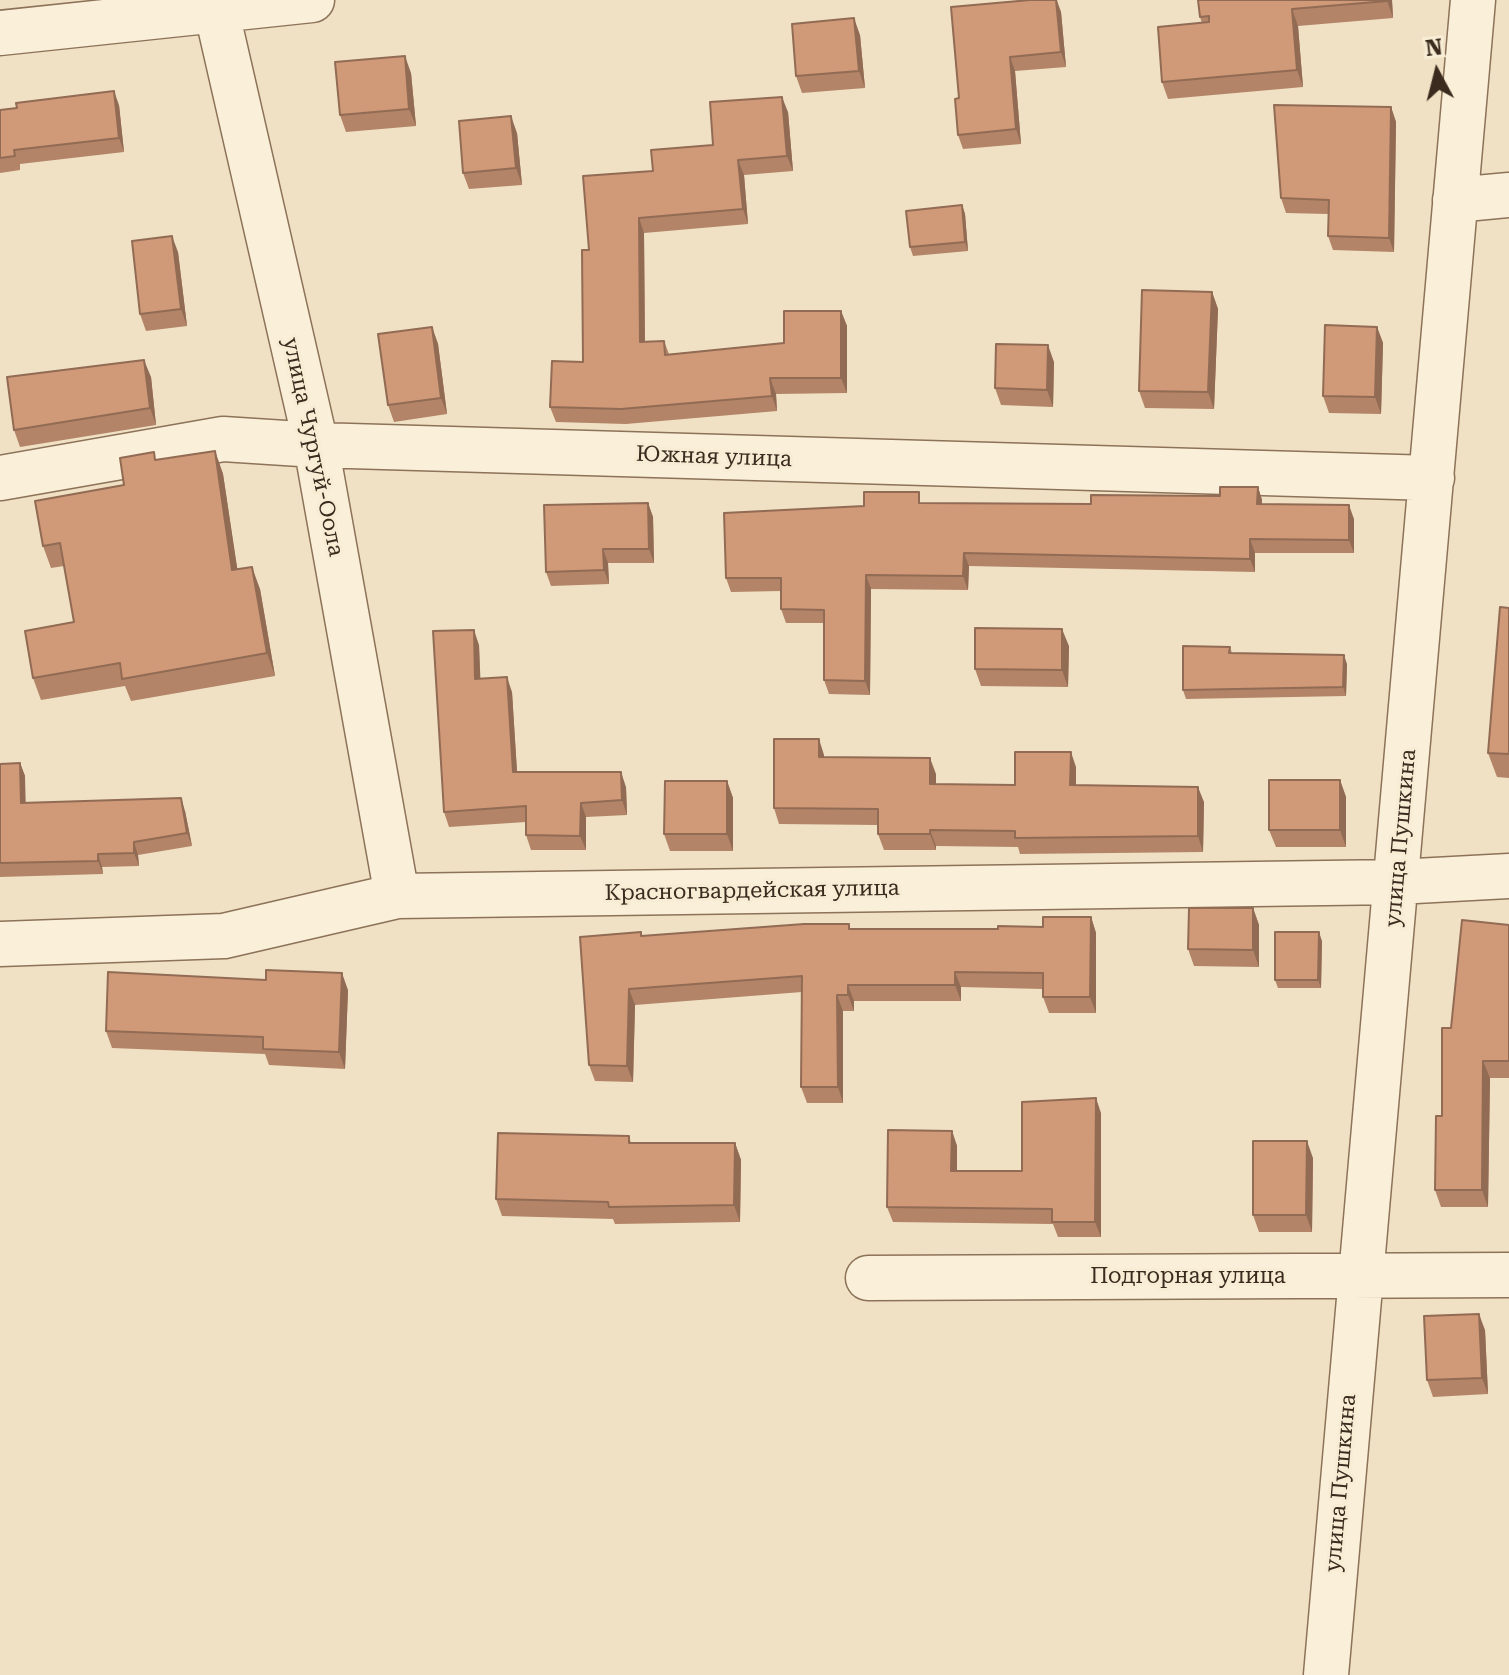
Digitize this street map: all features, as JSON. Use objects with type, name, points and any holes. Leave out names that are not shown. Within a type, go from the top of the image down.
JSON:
[{"type":"street","points":[[0,33],[216,4],[312,0]]},
{"type":"street","name":"улица Пушкина","points":[[1326,1675],[1358,1277],[1397,882],[1473,0]]},
{"type":"street","name":"улица Чургуй-Оола","points":[[216,4],[316,445],[397,896]]},
{"type":"street","points":[[1455,200],[1509,195]]},
{"type":"street","name":"Южная улица","points":[[0,478],[223,439],[316,445],[1432,478]]},
{"type":"street","name":"Красногвардейская улица","points":[[0,944],[224,936],[397,896],[1397,882],[1509,876]]},
{"type":"street","name":"Подгорная улица","points":[[868,1278],[1509,1275]]},
{"type":"building","points":[[1056,0],[1061,52],[1010,57],[1016,129],[958,135],[955,99],[959,98],[951,7]]},
{"type":"building","points":[[1198,0],[1387,1],[1292,9],[1297,70],[1162,82],[1158,27],[1209,22],[1209,16],[1200,17]]},
{"type":"building","points":[[854,18],[859,71],[796,76],[792,24]]},
{"type":"building","points":[[405,56],[409,109],[340,115],[335,62]]},
{"type":"building","points":[[114,91],[119,138],[14,150],[15,156],[0,158],[0,110],[17,108],[16,103]]},
{"type":"building","points":[[782,97],[787,156],[738,160],[743,209],[639,218],[640,342],[664,341],[665,355],[784,343],[784,311],[841,311],[841,378],[770,378],[772,396],[621,409],[550,407],[552,361],[583,362],[582,250],[589,250],[583,176],[653,171],[651,150],[713,145],[710,102]]},
{"type":"building","points":[[1274,105],[1391,107],[1389,238],[1328,236],[1329,200],[1281,198]]},
{"type":"building","points":[[511,116],[516,168],[463,173],[459,121]]},
{"type":"building","points":[[962,205],[965,242],[910,247],[906,211]]},
{"type":"building","points":[[172,236],[181,309],[140,314],[132,241]]},
{"type":"building","points":[[1142,290],[1212,292],[1208,392],[1139,391]]},
{"type":"building","points":[[1325,325],[1377,327],[1375,397],[1323,396]]},
{"type":"building","points":[[432,327],[441,398],[388,405],[378,334]]},
{"type":"building","points":[[996,344],[1048,345],[1047,390],[995,388]]},
{"type":"building","points":[[144,360],[150,408],[14,430],[7,377]]},
{"type":"building","points":[[215,451],[232,570],[252,567],[267,653],[122,679],[120,663],[33,678],[25,631],[74,622],[60,543],[43,546],[35,501],[124,485],[120,458],[154,452],[155,460]]},
{"type":"building","points":[[1220,487],[1258,487],[1257,504],[1349,505],[1349,540],[1250,539],[1250,559],[964,553],[963,576],[866,575],[865,681],[824,680],[824,610],[781,609],[781,578],[726,578],[724,513],[864,506],[864,492],[919,492],[919,503],[1091,504],[1091,495],[1220,496]]},
{"type":"building","points":[[648,503],[649,549],[603,549],[604,570],[546,572],[544,505]]},
{"type":"building","points":[[1500,607],[1509,608],[1509,754],[1488,753]]},
{"type":"building","points":[[975,628],[1062,629],[1062,670],[975,669]]},
{"type":"building","points":[[474,630],[475,679],[507,677],[513,772],[621,772],[622,800],[581,803],[580,836],[526,835],[526,806],[444,812],[433,631]]},
{"type":"building","points":[[1183,646],[1230,647],[1229,653],[1344,655],[1343,687],[1183,690]]},
{"type":"building","points":[[774,739],[819,739],[819,757],[930,758],[930,784],[1015,785],[1015,752],[1071,752],[1070,785],[1198,787],[1198,836],[1015,838],[1015,831],[930,830],[930,834],[878,834],[878,809],[774,808]]},
{"type":"building","points":[[20,763],[21,803],[181,798],[187,833],[134,842],[134,853],[98,854],[98,861],[0,863],[0,764]]},
{"type":"building","points":[[1269,780],[1340,780],[1340,830],[1269,830]]},
{"type":"building","points":[[665,781],[727,781],[727,834],[664,834]]},
{"type":"building","points":[[1189,908],[1253,908],[1253,950],[1188,949]]},
{"type":"building","points":[[1043,917],[1091,917],[1090,997],[1043,997],[1043,973],[955,972],[955,985],[848,985],[848,995],[837,995],[838,1087],[801,1087],[802,976],[629,989],[627,1066],[589,1065],[580,937],[641,932],[641,936],[804,924],[849,924],[849,929],[998,929],[998,926],[1043,927]]},
{"type":"building","points":[[1462,920],[1509,925],[1509,1061],[1483,1061],[1482,1190],[1435,1190],[1436,1116],[1442,1116],[1442,1028],[1451,1028]]},
{"type":"building","points":[[1275,932],[1319,932],[1318,980],[1275,980]]},
{"type":"building","points":[[266,970],[342,973],[339,1052],[263,1049],[263,1037],[106,1031],[108,972],[266,980]]},
{"type":"building","points":[[1096,1098],[1095,1222],[1052,1222],[1052,1209],[887,1207],[888,1130],[952,1131],[951,1171],[1022,1171],[1022,1102]]},
{"type":"building","points":[[498,1133],[629,1136],[629,1143],[735,1143],[734,1205],[609,1207],[608,1202],[496,1199]]},
{"type":"building","points":[[1253,1141],[1307,1141],[1306,1215],[1253,1215]]},
{"type":"building","points":[[1479,1314],[1482,1378],[1427,1380],[1424,1316]]}]
